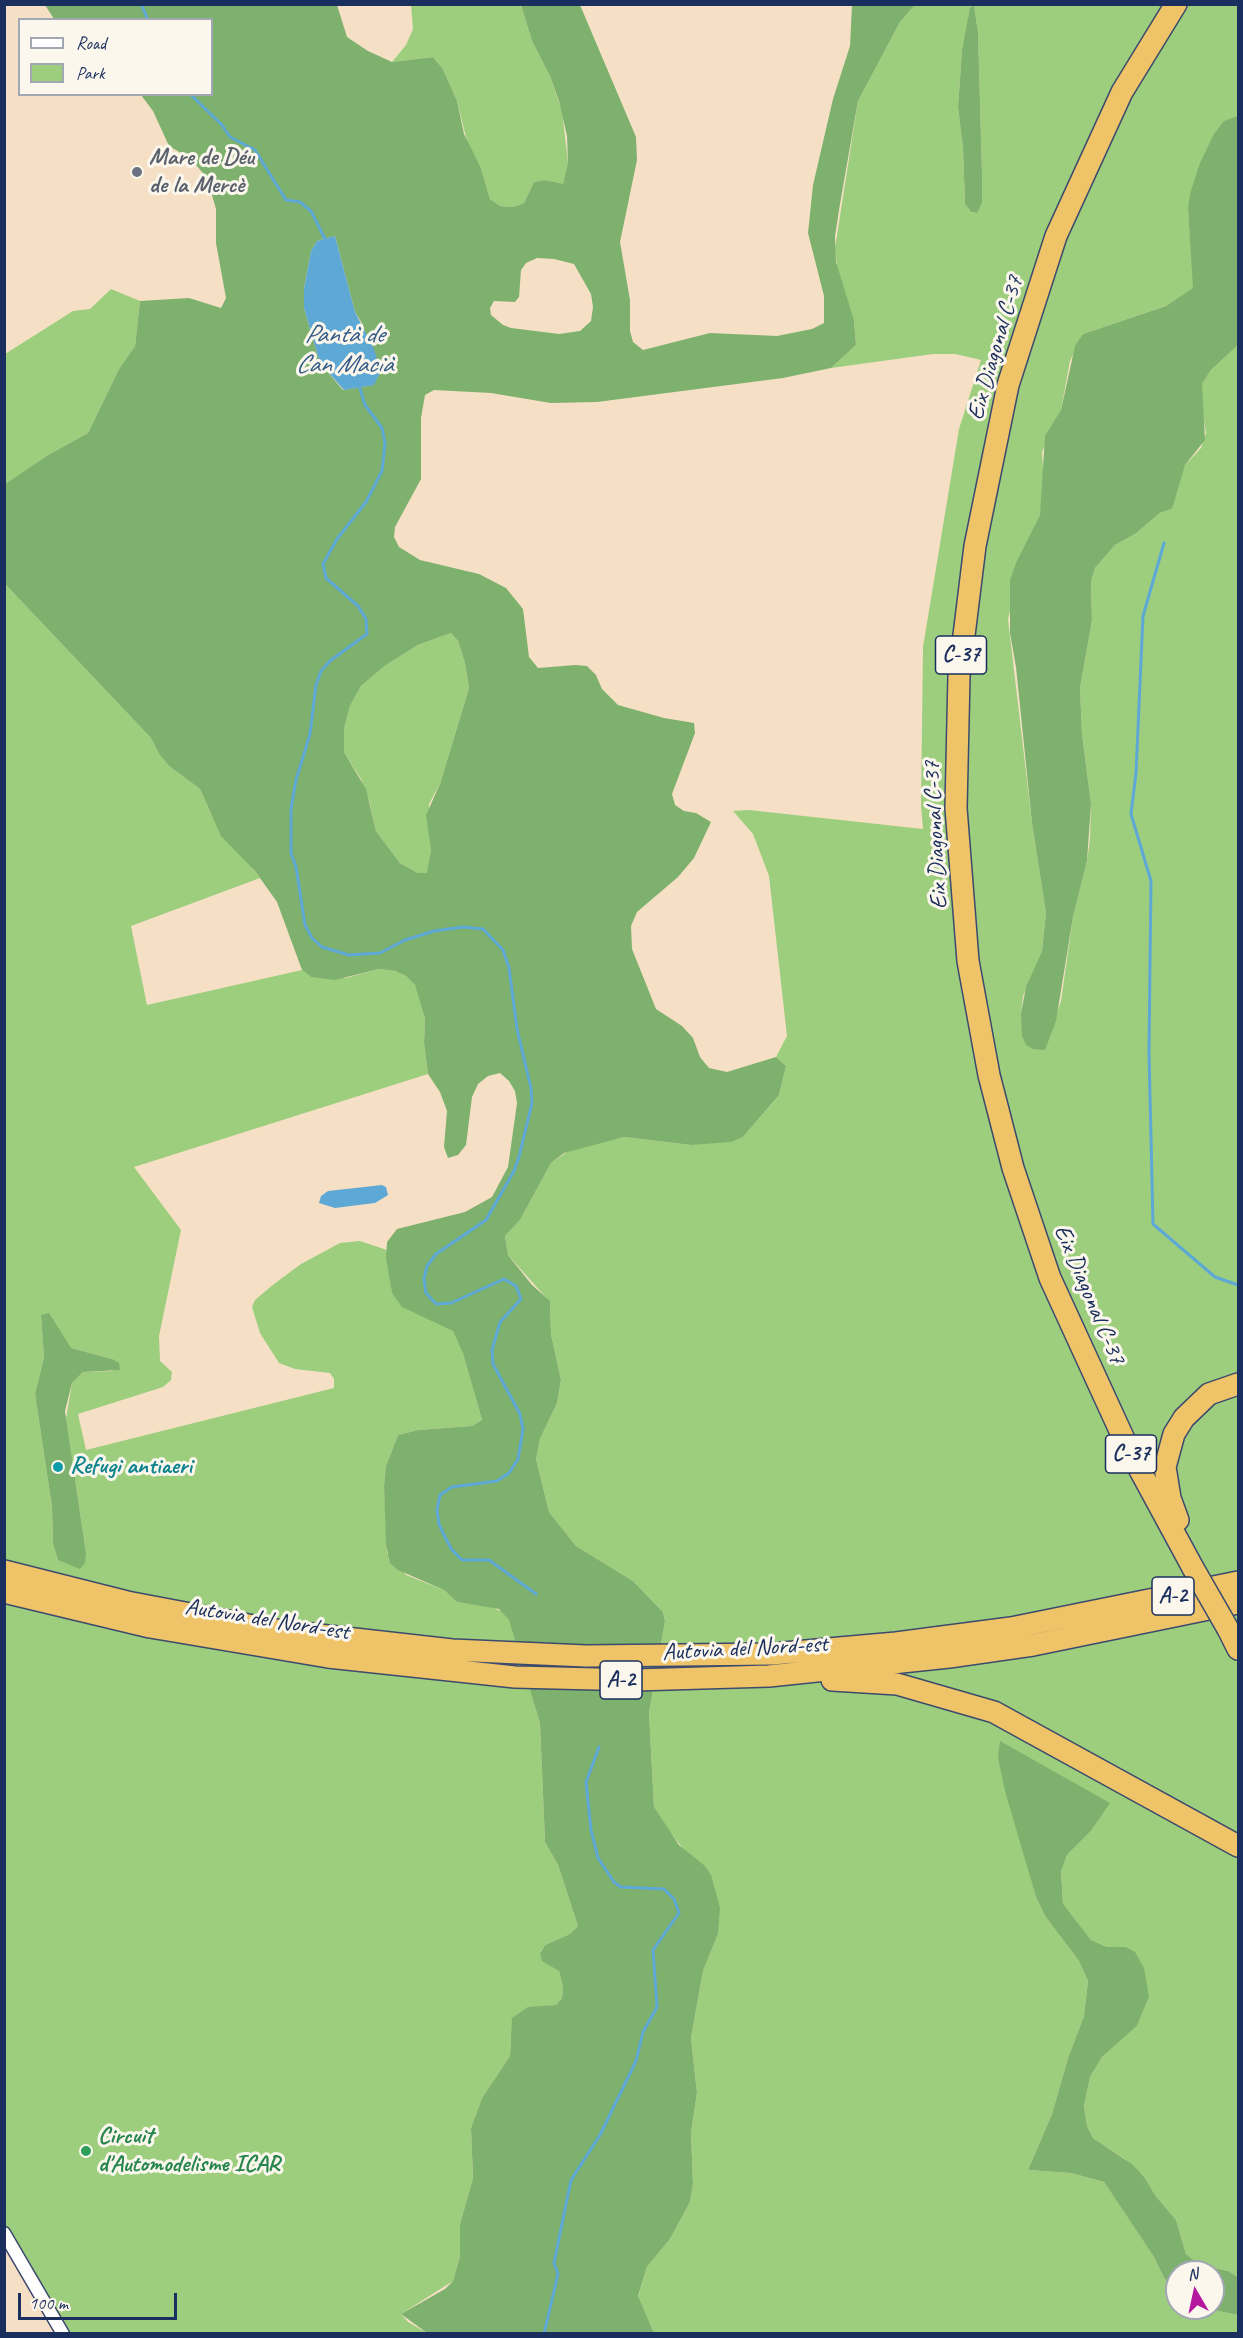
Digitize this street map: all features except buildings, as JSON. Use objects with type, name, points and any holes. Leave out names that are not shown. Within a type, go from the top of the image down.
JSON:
[{"type":"highway","name":"Eix Diagonal C-37","points":[[1176,4],[1122,92],[1056,236],[1008,385],[975,546],[958,676],[956,808],[968,961],[981,1037],[998,1112],[1031,1223],[1050,1278],[1128,1448],[1239,1648]]},
{"type":"highway","points":[[1190,1563],[1188,1542],[1170,1498],[1166,1479],[1165,1467],[1169,1449],[1184,1418],[1197,1404],[1209,1394],[1239,1384]]},
{"type":"highway","name":"Autovia del Nord-est","points":[[4,1571],[127,1602],[275,1630],[370,1643],[512,1654],[703,1656],[825,1650],[1011,1628],[1108,1611],[1239,1582]]},
{"type":"highway","points":[[1108,1611],[1131,1598],[1239,1573]]},
{"type":"highway","name":"Autovia del Nord-est","points":[[4,1592],[150,1627],[328,1657],[525,1677],[636,1680],[769,1676],[949,1657],[1034,1645],[1239,1603]]},
{"type":"highway","points":[[769,1676],[897,1684],[994,1712],[1239,1846]]},
{"type":"street","points":[[4,2233],[63,2334]]},
{"type":"green space","points":[[45,5],[337,5],[347,37],[368,51],[392,62],[433,57],[443,69],[457,101],[464,134],[481,168],[490,199],[500,206],[513,207],[524,203],[534,182],[545,180],[563,184],[568,162],[567,136],[559,101],[550,76],[532,41],[521,5],[580,5],[636,137],[637,160],[620,242],[630,300],[630,331],[633,342],[643,350],[710,333],[777,336],[812,329],[824,323],[824,296],[808,233],[813,185],[833,99],[850,46],[852,5],[915,5],[900,22],[858,101],[840,204],[835,236],[836,262],[854,320],[856,345],[831,368],[783,378],[597,402],[551,403],[491,393],[434,390],[425,395],[421,418],[421,479],[395,527],[394,537],[399,547],[420,560],[479,574],[506,588],[523,609],[529,657],[538,668],[587,666],[596,675],[602,689],[618,705],[664,718],[694,723],[695,733],[672,794],[675,805],[711,822],[694,858],[678,877],[637,912],[631,926],[632,949],[656,1009],[682,1026],[693,1038],[700,1057],[709,1068],[727,1072],[776,1057],[786,1066],[779,1095],[743,1137],[731,1142],[691,1145],[624,1137],[564,1153],[551,1163],[520,1220],[505,1236],[508,1255],[532,1285],[550,1301],[551,1334],[561,1380],[557,1403],[540,1439],[536,1459],[549,1512],[576,1546],[633,1581],[663,1612],[665,1621],[649,1713],[654,1807],[679,1845],[705,1866],[711,1875],[720,1908],[718,1934],[703,1971],[691,2038],[697,2093],[691,2133],[693,2184],[690,2202],[670,2239],[647,2267],[638,2296],[654,2333],[427,2333],[401,2314],[445,2289],[453,2281],[460,2256],[460,2224],[473,2178],[471,2128],[482,2098],[510,2056],[512,2018],[528,2007],[556,2005],[562,1998],[563,1988],[559,1971],[542,1961],[540,1953],[545,1945],[570,1934],[578,1926],[558,1865],[545,1842],[540,1723],[509,1620],[499,1609],[457,1602],[444,1590],[398,1570],[390,1563],[386,1545],[384,1485],[386,1466],[398,1435],[418,1430],[472,1426],[482,1420],[463,1353],[453,1331],[402,1307],[392,1293],[386,1258],[387,1242],[397,1229],[465,1212],[492,1197],[508,1167],[517,1103],[515,1091],[500,1073],[488,1076],[478,1084],[472,1097],[466,1145],[458,1155],[448,1158],[444,1147],[447,1111],[440,1092],[428,1074],[424,1043],[425,1018],[415,985],[406,976],[395,971],[379,969],[335,980],[311,977],[302,970],[277,902],[255,871],[221,836],[200,789],[169,766],[159,754],[151,738],[5,584],[4,485],[48,455],[88,433],[119,369],[135,346],[140,301],[189,298],[221,308],[226,298],[216,243],[216,209],[207,178],[191,159],[169,146],[153,111],[142,96],[213,96],[213,18],[53,18]],"holes":[[[335,236],[355,312],[363,325],[373,385],[343,390],[320,363],[304,308],[304,289],[311,251],[317,241]],[[537,258],[574,264],[591,294],[593,307],[591,321],[580,331],[559,334],[511,328],[503,325],[491,315],[490,308],[494,301],[515,302],[519,297],[521,270],[526,263]],[[451,633],[458,641],[465,663],[469,688],[440,784],[426,815],[431,850],[427,873],[418,873],[400,863],[376,831],[366,789],[344,752],[344,729],[350,706],[361,686],[386,665],[418,645]]]},
{"type":"green space","points":[[411,5],[521,5],[532,41],[550,76],[562,111],[568,162],[563,185],[545,180],[534,182],[524,203],[513,207],[500,206],[490,199],[481,168],[468,145],[457,101],[443,69],[433,57],[392,62],[406,45],[413,29]]},
{"type":"green space","points":[[915,5],[972,5],[962,50],[958,107],[963,148],[965,204],[971,212],[976,213],[982,203],[982,174],[978,32],[974,5],[1238,5],[1238,116],[1188,209],[1194,288],[1166,306],[1083,334],[1070,361],[1061,410],[1042,452],[1044,483],[1040,515],[1026,546],[1008,619],[1032,823],[1046,913],[1042,951],[1023,996],[1021,1013],[1045,1050],[1061,1001],[1073,917],[1090,839],[1091,804],[1082,734],[1080,688],[1092,620],[1091,582],[1095,568],[1115,545],[1135,534],[1160,513],[1172,509],[1179,478],[1185,465],[1201,448],[1206,433],[1201,402],[1202,384],[1211,370],[1238,345],[1238,2277],[1225,2270],[1225,2260],[1194,2260],[1186,2254],[1176,2220],[1155,2195],[1145,2178],[1125,2159],[1093,2138],[1087,2126],[1084,2106],[1090,2077],[1102,2057],[1137,2026],[1149,1997],[1126,1947],[1107,1947],[1091,1940],[1063,1905],[1061,1870],[1067,1855],[1091,1831],[1109,1803],[1076,1785],[998,1758],[1036,1897],[1045,1916],[1079,1961],[1088,1981],[1084,2016],[1068,2058],[1052,2114],[1028,2170],[1071,2173],[1104,2182],[1154,2257],[1165,2279],[1165,2320],[1225,2320],[1225,2312],[1238,2315],[1238,2333],[654,2333],[638,2297],[647,2267],[670,2239],[690,2202],[693,2184],[691,2133],[697,2093],[691,2038],[703,1971],[718,1934],[685,1851],[659,1818],[654,1807],[649,1713],[665,1621],[663,1612],[633,1581],[576,1546],[549,1512],[536,1459],[540,1439],[557,1403],[561,1380],[551,1334],[550,1302],[508,1255],[505,1236],[520,1220],[551,1163],[571,1149],[624,1137],[691,1145],[743,1137],[779,1095],[786,1066],[776,1057],[787,1036],[769,876],[753,834],[733,811],[749,810],[923,829],[921,806],[923,647],[959,429],[981,360],[955,354],[933,354],[831,368],[856,345],[854,320],[838,274],[835,248],[858,101],[900,22]]},
{"type":"green space","points":[[974,5],[978,32],[982,174],[982,203],[977,213],[971,212],[965,204],[963,148],[958,107],[962,50],[970,8]]},
{"type":"green space","points":[[1238,116],[1238,345],[1211,370],[1202,384],[1205,440],[1185,465],[1172,509],[1160,513],[1135,534],[1115,545],[1095,568],[1091,582],[1092,620],[1080,688],[1082,734],[1091,804],[1087,861],[1073,917],[1056,1021],[1045,1050],[1033,1049],[1026,1045],[1022,1036],[1021,1013],[1026,987],[1042,951],[1046,913],[1032,823],[1016,667],[1010,633],[1010,580],[1040,515],[1045,436],[1061,410],[1075,346],[1083,334],[1166,306],[1193,288],[1188,209],[1190,194],[1200,163],[1214,134],[1224,121]]},
{"type":"green space","points":[[111,289],[140,301],[135,346],[119,369],[88,433],[48,455],[5,485],[5,354],[73,311],[90,309]]},
{"type":"green space","points":[[5,584],[151,738],[159,754],[169,766],[200,789],[211,814],[260,878],[131,926],[147,1005],[302,970],[311,977],[346,978],[379,969],[395,971],[406,976],[415,985],[421,998],[425,1018],[424,1043],[428,1074],[134,1167],[181,1230],[159,1336],[160,1361],[172,1372],[171,1380],[163,1387],[78,1414],[86,1450],[334,1388],[334,1379],[330,1373],[295,1369],[279,1363],[260,1333],[252,1307],[255,1300],[301,1264],[340,1243],[360,1241],[387,1250],[392,1293],[453,1331],[461,1345],[482,1420],[472,1426],[418,1430],[398,1435],[386,1466],[384,1485],[387,1553],[406,1575],[444,1590],[457,1602],[491,1607],[506,1613],[540,1723],[545,1842],[558,1865],[578,1926],[570,1934],[545,1945],[540,1952],[559,1971],[563,1988],[562,1998],[556,2005],[546,2006],[511,2038],[510,2056],[482,2098],[471,2128],[473,2178],[460,2224],[460,2256],[453,2281],[401,2314],[408,2322],[427,2333],[59,2333],[5,2243]],"holes":[[[41,1315],[71,1348],[112,1359],[113,1371],[83,1372],[72,1383],[66,1419],[86,1553],[58,1560],[53,1544],[52,1507],[35,1394],[44,1357]]]},
{"type":"green space","points":[[451,633],[458,641],[465,663],[469,688],[440,784],[429,804],[431,850],[428,873],[418,873],[400,863],[376,831],[369,800],[361,779],[344,752],[344,729],[350,706],[361,686],[386,665],[418,645]]},
{"type":"green space","points":[[49,1313],[71,1348],[112,1359],[119,1363],[120,1370],[83,1372],[72,1383],[65,1411],[86,1553],[85,1563],[80,1569],[58,1560],[53,1544],[52,1507],[35,1394],[44,1357],[41,1315]]},
{"type":"green space","points":[[1000,1741],[1110,1803],[1091,1831],[1067,1855],[1061,1871],[1063,1904],[1091,1940],[1107,1947],[1126,1947],[1135,1952],[1144,1968],[1149,1997],[1137,2026],[1102,2057],[1090,2077],[1084,2106],[1087,2126],[1093,2138],[1132,2164],[1176,2220],[1186,2254],[1194,2260],[1165,2260],[1165,2279],[1154,2257],[1104,2182],[1071,2173],[1028,2170],[1052,2114],[1068,2058],[1084,2016],[1088,1981],[1079,1961],[1045,1916],[1036,1897],[1005,1791],[998,1758]]},
{"type":"green space","points":[[1225,2270],[1238,2277],[1238,2315],[1225,2312]]},
{"type":"water","name":"Pantà de Can Macià","points":[[335,236],[355,312],[374,349],[379,366],[379,375],[374,385],[344,390],[320,363],[304,308],[304,289],[311,251],[317,241]]},
{"type":"water","points":[[382,1185],[386,1187],[388,1195],[375,1203],[335,1208],[319,1203],[321,1196],[328,1191]]},
{"type":"waterway","points":[[141,4],[147,18]]},
{"type":"waterway","points":[[192,96],[222,125],[230,137],[255,150],[286,200],[300,202],[311,211],[326,241]]},
{"type":"waterway","points":[[359,385],[365,405],[382,428],[385,443],[382,471],[366,502],[337,539],[323,564],[326,578],[358,606],[366,619],[367,634],[331,660],[321,671],[316,685],[310,734],[296,780],[291,809],[291,853],[296,867],[305,925],[312,938],[322,947],[349,955],[380,953],[405,940],[434,931],[463,927],[483,929],[503,950],[509,968],[517,1029],[531,1088],[532,1103],[519,1157],[514,1171],[486,1220],[436,1254],[427,1266],[424,1279],[426,1293],[436,1304],[451,1303],[504,1279],[516,1286],[521,1299],[500,1322],[492,1350],[493,1364],[520,1414],[523,1429],[518,1459],[509,1473],[497,1481],[452,1487],[440,1495],[437,1510],[439,1524],[445,1537],[452,1550],[462,1560],[489,1560],[536,1594]]},
{"type":"waterway","points":[[1164,543],[1143,616],[1136,773],[1131,814],[1151,881],[1149,1052],[1153,1224],[1215,1277],[1238,1285]]},
{"type":"waterway","points":[[544,2334],[558,2274],[554,2263],[571,2180],[600,2135],[636,2061],[643,2032],[657,2007],[653,1950],[679,1913],[674,1899],[664,1889],[621,1887],[614,1882],[598,1858],[591,1830],[586,1782],[599,1747]]},
{"type":"place","name":"Mare de Déu de la Mercè","points":[[137,172]]},
{"type":"place","name":"Refugi antiaeri","points":[[58,1467]]},
{"type":"place","name":"Circuit d'Automodelisme ICAR","points":[[86,2151]]}]
